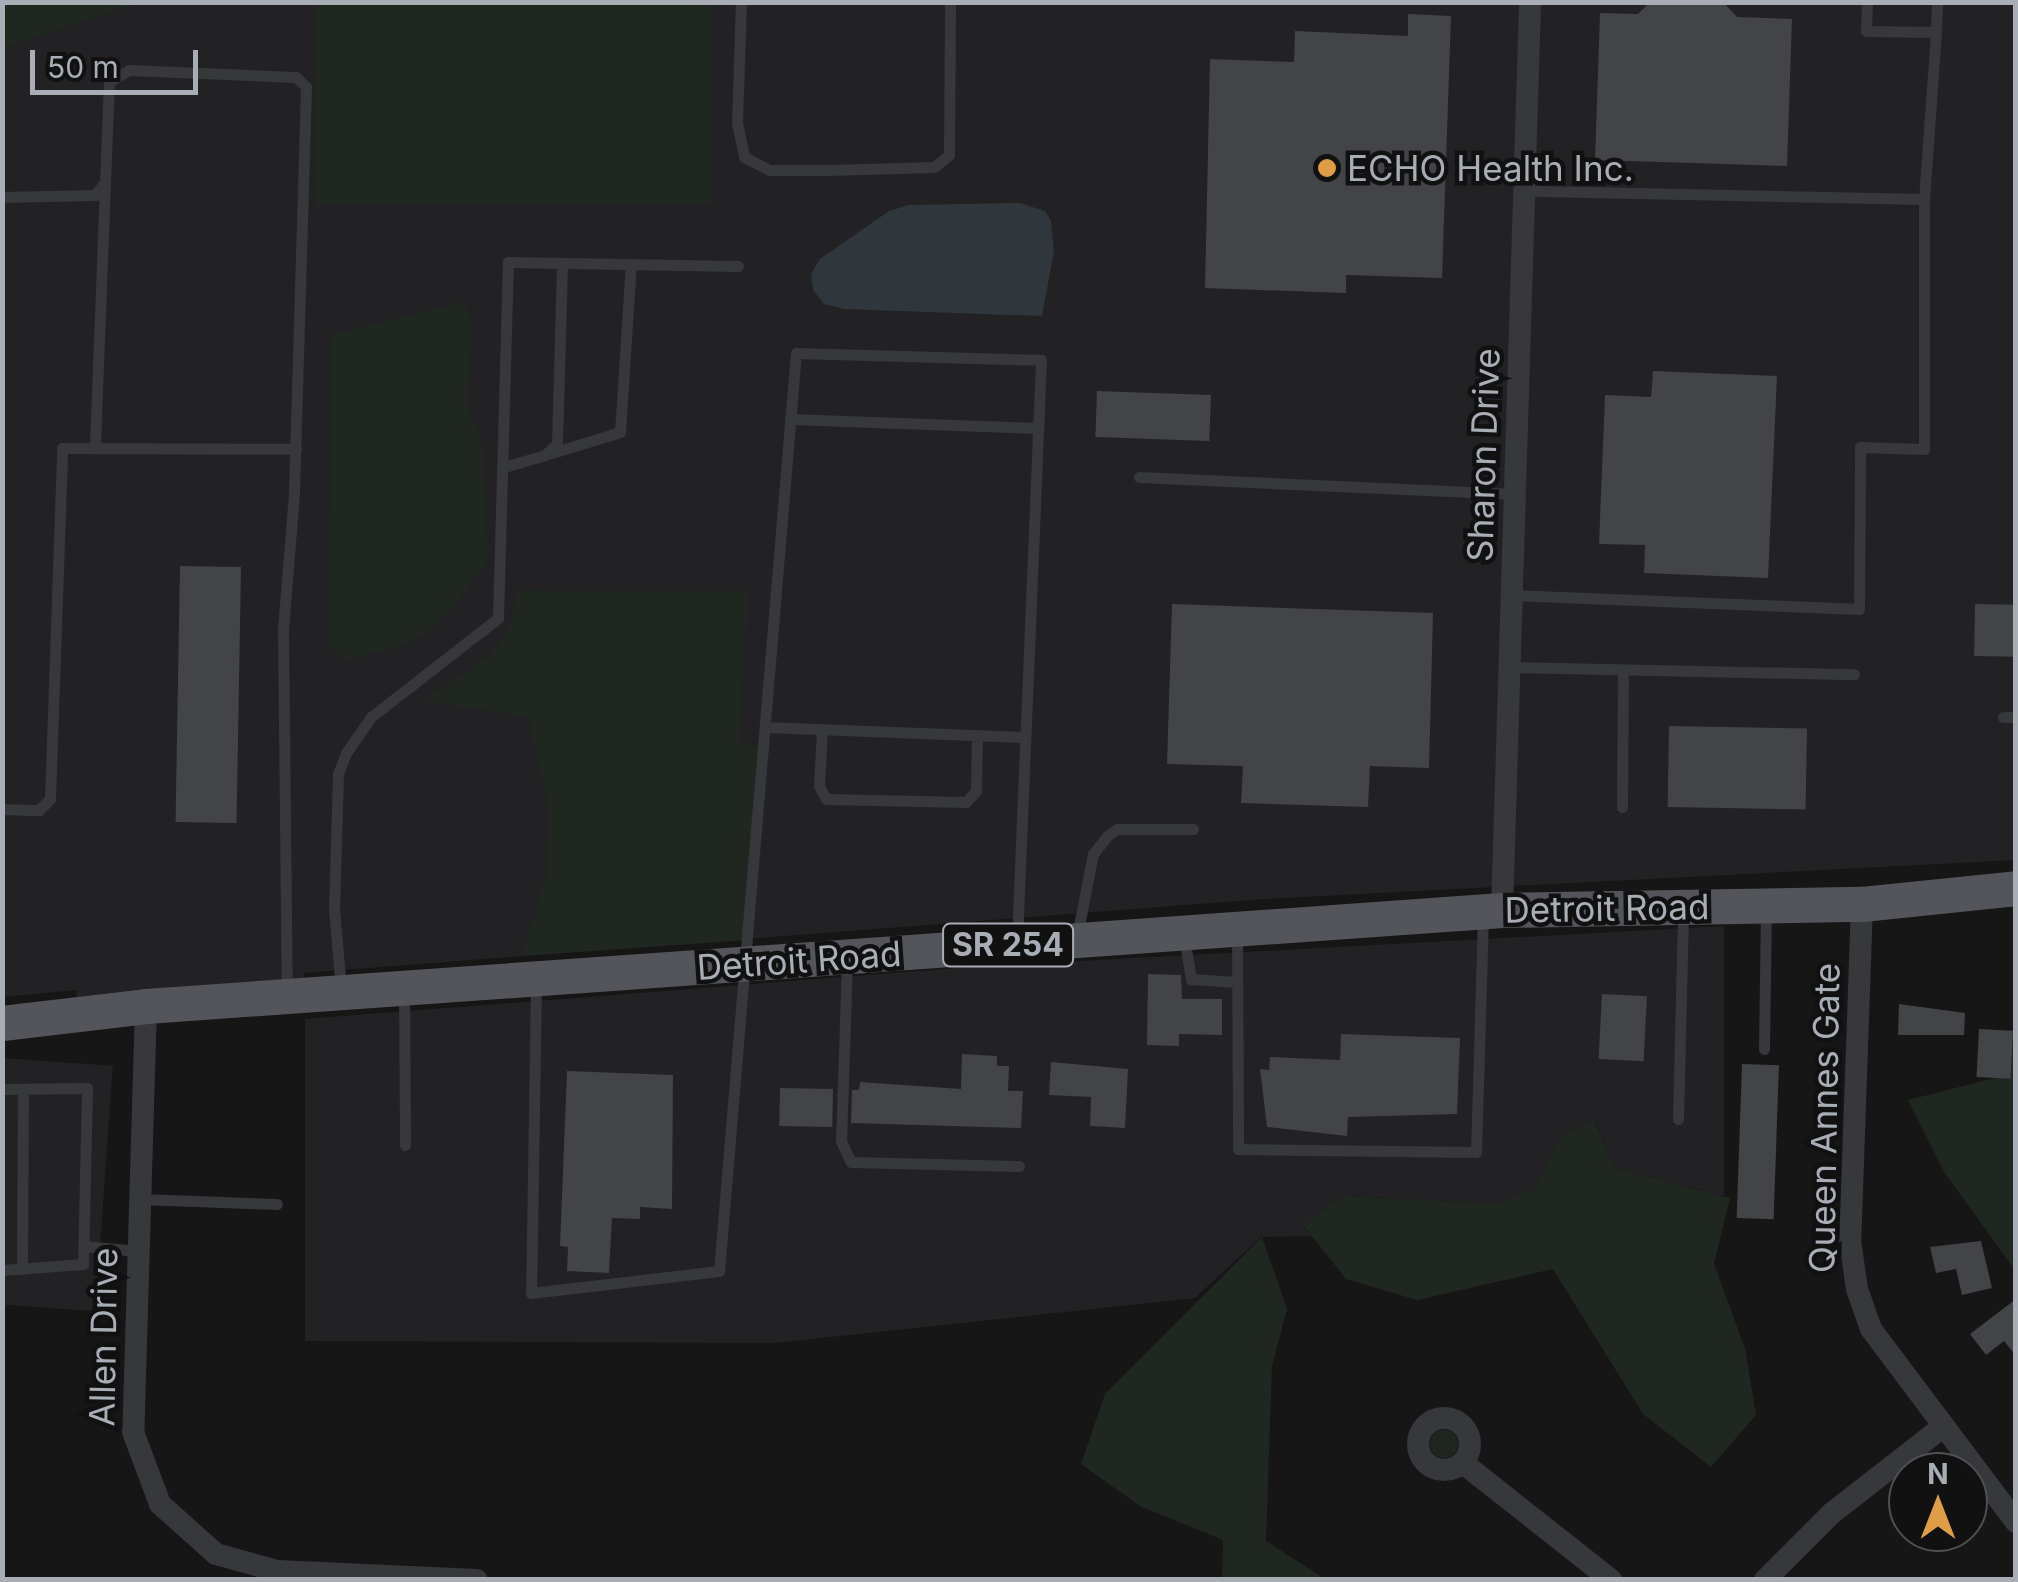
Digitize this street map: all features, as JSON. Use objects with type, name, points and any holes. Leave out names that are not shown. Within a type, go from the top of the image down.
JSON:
[{"type":"main road","name":"Detroit Road","points":[[2,1023],[146,1006],[1492,910],[1862,904],[2016,888]]},
{"type":"street","name":"Sharon Drive","points":[[1492,910],[1510,668],[1530,2]]},
{"type":"street","name":"Queen Annes Gate","points":[[1862,904],[1850,1240],[1856,1288],[1870,1329],[2016,1522]]},
{"type":"street","name":"Allen Drive","points":[[146,1006],[132,1432],[160,1504],[216,1554],[277,1571],[478,1580]]},
{"type":"street","points":[[1765,1580],[1832,1513],[1942,1428]]},
{"type":"street","points":[[1462,1463],[1611,1580]]},
{"type":"lane","points":[[741,2],[737,123],[744,156],[769,170],[828,170],[934,167],[949,155],[950,2]]},
{"type":"lane","points":[[1867,2],[1866,31],[1936,32]]},
{"type":"lane","points":[[1513,595],[1859,609],[1860,447],[1924,450],[1924,199],[1937,2]]},
{"type":"lane","points":[[95,444],[109,82],[118,73],[289,76],[306,86],[284,717],[287,996]]},
{"type":"lane","points":[[2,198],[95,195],[106,176]]},
{"type":"lane","points":[[1526,191],[1924,199]]},
{"type":"lane","points":[[342,993],[334,910],[338,774],[371,717],[498,618],[508,262],[738,266]]},
{"type":"lane","points":[[545,455],[557,444],[562,263]]},
{"type":"lane","points":[[504,466],[620,432],[631,264]]},
{"type":"lane","points":[[536,978],[531,1293],[719,1272],[796,353],[1041,360],[1016,944]]},
{"type":"lane","points":[[790,419],[1038,428]]},
{"type":"lane","points":[[2,810],[39,810],[50,799],[58,456],[66,443],[296,449]]},
{"type":"lane","points":[[1139,477],[1516,494]]},
{"type":"lane","points":[[1510,668],[1854,674]]},
{"type":"lane","points":[[1622,807],[1624,670]]},
{"type":"lane","points":[[765,728],[1025,737]]},
{"type":"lane","points":[[822,730],[819,786],[826,799],[966,802],[976,791],[977,735]]},
{"type":"lane","points":[[1076,940],[1093,854],[1107,836],[1118,829],[1193,828]]},
{"type":"lane","points":[[1764,1048],[1766,905]]},
{"type":"lane","points":[[1678,1119],[1683,907]]},
{"type":"lane","points":[[1237,929],[1238,1150],[1476,1152],[1492,910]]},
{"type":"lane","points":[[1183,932],[1191,979],[1237,982]]},
{"type":"lane","points":[[847,957],[841,1141],[851,1162],[1019,1166]]},
{"type":"lane","points":[[404,988],[404,1145]]},
{"type":"lane","points":[[2,1089],[86,1088],[84,1246],[80,1267],[2,1270]]},
{"type":"lane","points":[[22,1269],[23,1089]]},
{"type":"lane","points":[[140,1199],[277,1204]]},
{"type":"lane","points":[[84,1246],[138,1250]]},
{"type":"shaded area","points":[[3,2],[138,2],[138,3],[3,48]]},
{"type":"shaded area","points":[[138,3],[316,3],[317,205],[706,187],[711,3],[2015,3],[2015,860],[1263,899],[304,973],[303,980],[77,999],[76,990],[3,997],[2,48]]},
{"type":"shaded area","points":[[316,3],[711,3],[711,205],[316,205]]},
{"type":"shaded area","points":[[1020,203],[1045,211],[1051,221],[1054,251],[1042,316],[844,309],[824,304],[813,290],[811,274],[820,259],[889,211],[909,205]]},
{"type":"shaded area","points":[[464,302],[473,326],[466,404],[482,442],[488,561],[440,623],[401,647],[345,659],[328,645],[331,334]]},
{"type":"shaded area","points":[[518,590],[748,591],[739,744],[764,746],[748,940],[522,956],[546,876],[549,810],[528,717],[424,701],[492,653],[510,628]]},
{"type":"shaded area","points":[[1724,926],[1724,1196],[1614,1167],[1595,1120],[1562,1136],[1536,1187],[1501,1203],[1344,1196],[1303,1226],[1311,1236],[1261,1237],[1195,1298],[774,1343],[305,1341],[305,1019],[971,967]]},
{"type":"shaded area","points":[[2015,1032],[2015,1270],[1944,1172],[1908,1100],[1995,1078]]},
{"type":"shaded area","points":[[2,1058],[113,1066],[96,1311],[2,1305]]},
{"type":"shaded area","points":[[1594,1119],[1614,1167],[1730,1198],[1714,1264],[1745,1348],[1756,1415],[1711,1467],[1643,1414],[1553,1269],[1417,1300],[1346,1279],[1303,1225],[1344,1196],[1501,1203],[1536,1187],[1562,1136]]},
{"type":"shaded area","points":[[1262,1237],[1287,1309],[1272,1366],[1266,1541],[1325,1579],[1222,1579],[1223,1540],[1140,1506],[1081,1464],[1105,1394]]},
{"type":"shaded area","points":[[1444,1430],[1454,1434],[1458,1444],[1454,1454],[1444,1458],[1434,1454],[1430,1444],[1434,1434]]},
{"type":"building","points":[[1650,2],[1723,2],[1737,17],[1792,19],[1787,166],[1595,160],[1600,13],[1638,14]]},
{"type":"building","name":"ECHO Health Inc.","points":[[1408,14],[1451,16],[1442,278],[1346,275],[1346,293],[1205,288],[1210,59],[1294,62],[1295,31],[1408,36]]},
{"type":"building","points":[[1653,371],[1777,376],[1768,578],[1644,573],[1645,545],[1599,544],[1605,395],[1651,397]]},
{"type":"building","points":[[1097,391],[1211,395],[1209,441],[1095,437]]},
{"type":"building","points":[[180,566],[241,567],[237,823],[176,822]]},
{"type":"building","points":[[1172,604],[1433,613],[1429,768],[1370,766],[1368,807],[1241,803],[1243,766],[1167,764]]},
{"type":"building","points":[[1975,604],[2016,605],[2015,657],[1974,656]]},
{"type":"building","points":[[1669,726],[1807,728],[1806,809],[1668,807]]},
{"type":"building","points":[[1148,974],[1181,975],[1182,999],[1222,999],[1222,1035],[1179,1034],[1179,1046],[1147,1045]]},
{"type":"building","points":[[1602,994],[1647,996],[1644,1061],[1599,1059]]},
{"type":"building","points":[[1899,1004],[1965,1013],[1964,1035],[1898,1035]]},
{"type":"building","points":[[1979,1029],[2013,1031],[2010,1079],[1976,1077]]},
{"type":"building","points":[[1341,1034],[1460,1038],[1457,1114],[1348,1117],[1347,1136],[1267,1127],[1260,1069],[1269,1070],[1270,1057],[1340,1060]]},
{"type":"building","points":[[962,1054],[997,1056],[997,1066],[1009,1066],[1008,1091],[1023,1091],[1021,1128],[851,1123],[852,1090],[859,1090],[860,1082],[961,1089]]},
{"type":"building","points":[[1051,1062],[1128,1069],[1125,1128],[1090,1126],[1091,1097],[1049,1095]]},
{"type":"building","points":[[1742,1064],[1779,1065],[1774,1219],[1737,1218]]},
{"type":"building","points":[[567,1071],[673,1075],[672,1209],[640,1207],[640,1219],[612,1218],[609,1273],[567,1271],[568,1247],[560,1246]]},
{"type":"building","points":[[780,1088],[833,1089],[832,1127],[779,1126]]},
{"type":"building","points":[[1981,1241],[1992,1288],[1962,1295],[1956,1269],[1936,1273],[1930,1247]]},
{"type":"building","points":[[2016,1299],[2016,1356],[2004,1341],[1986,1355],[1970,1334]]},
{"type":"place","name":"ECHO Health Inc.","points":[[1327,168]]}]
